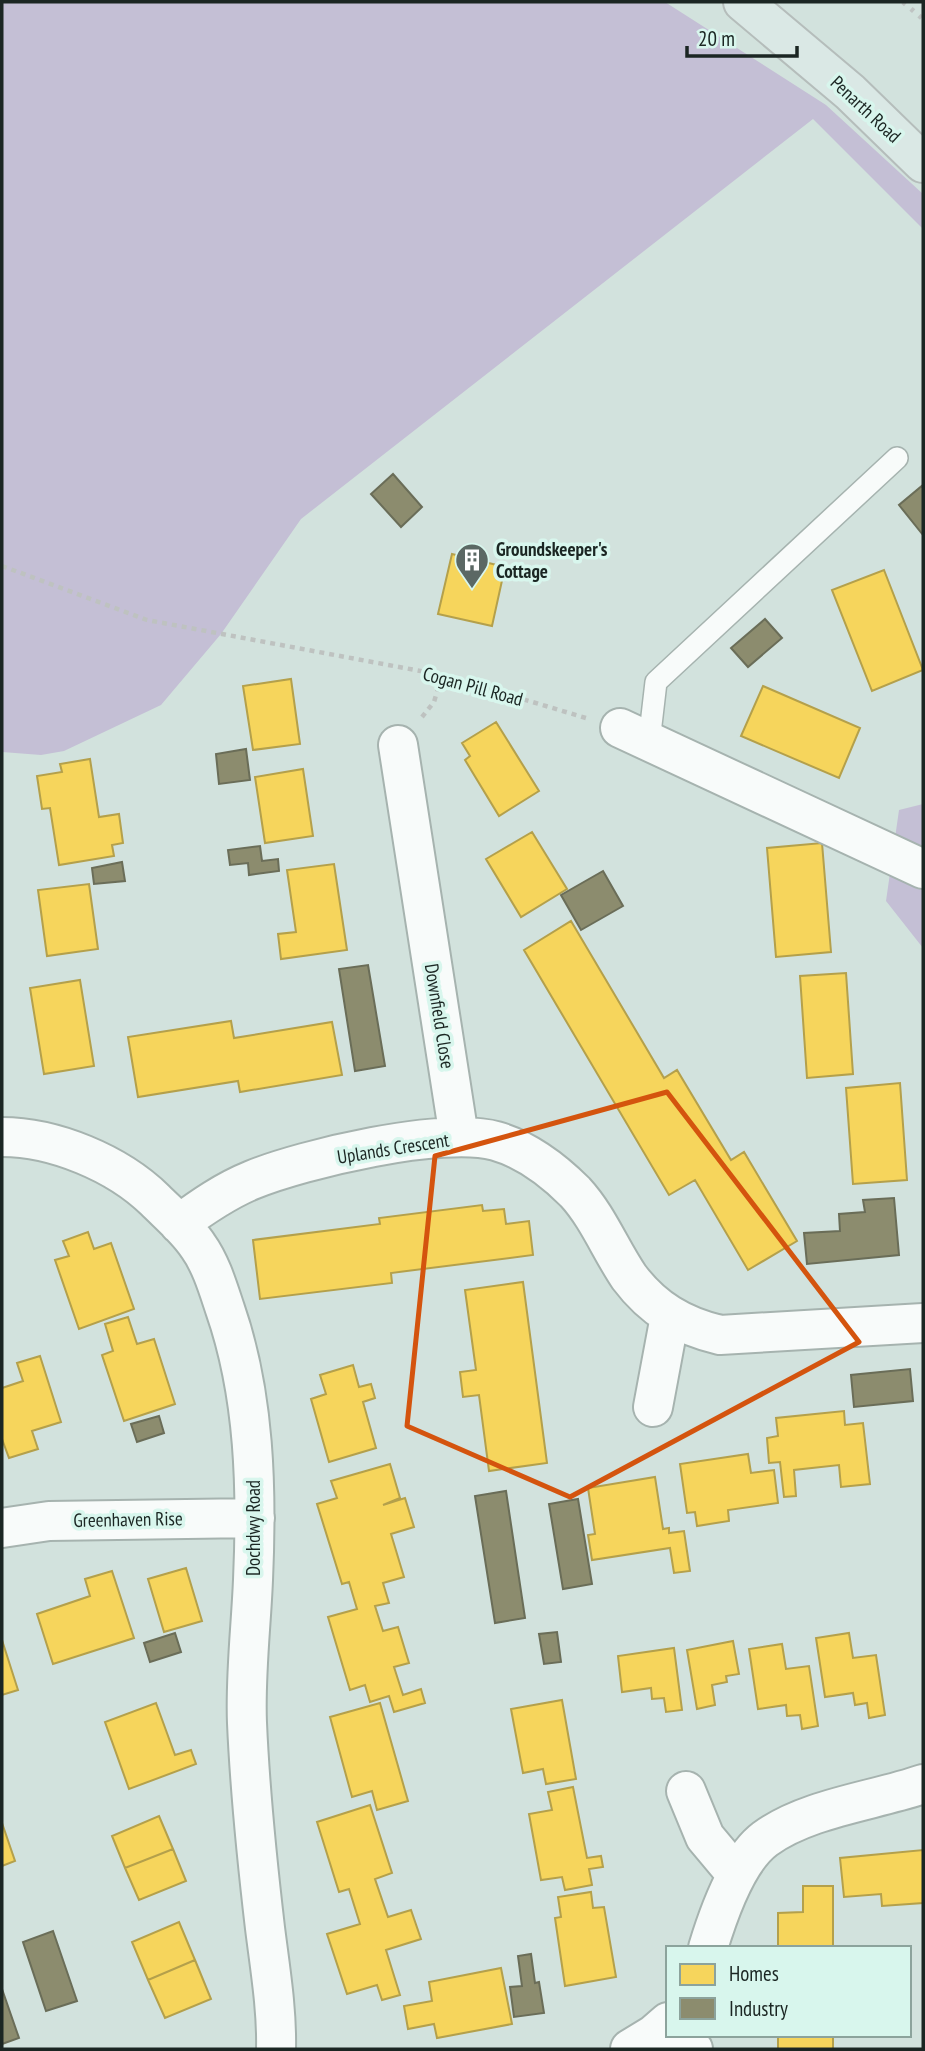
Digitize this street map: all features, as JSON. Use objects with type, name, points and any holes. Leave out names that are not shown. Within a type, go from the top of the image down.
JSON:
[{"type":"main road","name":"Penarth Road","points":[[743,2],[850,92],[923,163]]},
{"type":"street","points":[[635,735],[923,869]]},
{"type":"street","name":"Downfield Close","points":[[398,745],[459,1137]]},
{"type":"street","name":"Dochdwy Road","points":[[2,1137],[62,1147],[103,1162],[139,1185],[198,1246],[215,1278],[234,1336],[247,1405],[255,1518],[246,1708],[276,2049]]},
{"type":"street","name":"Uplands Crescent","points":[[179,1224],[227,1192],[253,1180],[311,1162],[378,1147],[459,1137],[494,1140],[523,1152],[552,1170],[577,1195],[598,1223],[629,1277],[670,1316],[693,1329],[720,1335],[923,1323]]},
{"type":"street","points":[[653,1407],[670,1316]]},
{"type":"street","name":"Greenhaven Rise","points":[[2,1528],[61,1521],[255,1518]]},
{"type":"street","points":[[709,1946],[736,1874],[764,1840],[811,1816],[923,1784]]},
{"type":"street","points":[[687,1791],[705,1837],[736,1874]]},
{"type":"street","points":[[630,2049],[666,2024]]},
{"type":"lane","points":[[635,735],[656,682],[897,458]]},
{"type":"path","name":"Cogan Pill Road","points":[[2,566],[147,620],[442,674],[635,735]]},
{"type":"path","points":[[434,702],[442,674]]},
{"type":"highlighted area","points":[[667,1092],[859,1342],[570,1497],[407,1426],[435,1156]]},
{"type":"shaded area","points":[[2,2],[665,2],[826,105],[923,194],[923,229],[813,119],[301,519],[221,634],[161,705],[64,751],[41,755],[2,752]]},
{"type":"shaded area","points":[[923,804],[923,948],[886,901],[899,810]]},
{"type":"building: Homes","name":"Groundskeeper's Cottage","points":[[452,554],[505,567],[492,626],[438,614]]},
{"type":"building: Homes","points":[[884,570],[923,670],[872,691],[832,590]]},
{"type":"building: Homes","points":[[291,679],[300,744],[253,750],[243,686]]},
{"type":"building: Homes","points":[[763,686],[860,728],[839,778],[741,736]]},
{"type":"building: Homes","points":[[496,722],[539,791],[499,816],[465,760],[470,756],[462,743]]},
{"type":"building: Homes","points":[[90,759],[99,817],[119,814],[123,843],[112,845],[114,856],[59,865],[50,808],[42,809],[37,776],[62,772],[60,764]]},
{"type":"building: Homes","points":[[303,769],[313,836],[265,843],[255,777]]},
{"type":"building: Homes","points":[[532,832],[567,889],[521,917],[486,859]]},
{"type":"building: Homes","points":[[822,843],[831,952],[776,957],[767,848]]},
{"type":"building: Homes","points":[[334,864],[347,950],[281,959],[278,934],[296,932],[287,870]]},
{"type":"building: Homes","points":[[89,884],[98,949],[47,956],[38,890]]},
{"type":"building: Homes","points":[[571,921],[664,1078],[677,1070],[731,1160],[744,1152],[797,1241],[748,1270],[695,1180],[669,1195],[524,950]]},
{"type":"building: Homes","points":[[846,973],[853,1074],[807,1078],[800,976]]},
{"type":"building: Homes","points":[[80,980],[94,1066],[44,1074],[30,988]]},
{"type":"building: Homes","points":[[231,1021],[234,1038],[332,1022],[342,1075],[240,1092],[238,1081],[138,1097],[128,1037]]},
{"type":"building: Homes","points":[[900,1083],[907,1180],[853,1184],[846,1088]]},
{"type":"building: Homes","points":[[482,1205],[483,1211],[504,1209],[506,1224],[529,1221],[533,1255],[391,1273],[392,1283],[260,1299],[253,1240],[380,1224],[379,1218]]},
{"type":"building: Homes","points":[[88,1232],[94,1249],[111,1243],[134,1309],[79,1329],[55,1260],[69,1256],[63,1241]]},
{"type":"building: Homes","points":[[523,1282],[547,1463],[489,1471],[479,1395],[463,1397],[460,1372],[476,1370],[465,1290]]},
{"type":"building: Homes","points":[[128,1317],[137,1344],[154,1339],[175,1404],[124,1421],[102,1355],[113,1351],[105,1324]]},
{"type":"building: Homes","points":[[40,1356],[61,1422],[32,1431],[38,1449],[9,1458],[2,1439],[2,1388],[23,1381],[17,1363]]},
{"type":"building: Homes","points":[[353,1365],[359,1387],[371,1384],[375,1398],[363,1402],[376,1448],[329,1462],[311,1399],[326,1394],[320,1375]]},
{"type":"building: Homes","points":[[844,1411],[845,1425],[863,1423],[870,1484],[841,1487],[839,1465],[794,1470],[796,1496],[784,1497],[780,1462],[769,1463],[767,1438],[778,1436],[776,1418]]},
{"type":"building: Homes","points":[[748,1454],[751,1473],[774,1470],[778,1503],[728,1510],[729,1521],[697,1526],[695,1512],[687,1513],[680,1464]]},
{"type":"building: Homes","points":[[390,1464],[400,1498],[383,1505],[405,1498],[414,1527],[391,1534],[404,1577],[383,1583],[389,1603],[375,1606],[383,1631],[398,1627],[409,1663],[394,1667],[403,1695],[421,1689],[425,1703],[394,1712],[389,1696],[370,1702],[365,1685],[350,1690],[328,1617],[357,1609],[349,1582],[342,1584],[317,1504],[337,1498],[331,1481]]},
{"type":"building: Homes","points":[[655,1477],[663,1529],[669,1528],[669,1533],[684,1531],[690,1571],[674,1573],[670,1548],[592,1560],[588,1535],[595,1534],[588,1488]]},
{"type":"building: Homes","points":[[186,1568],[202,1621],[164,1632],[148,1579]]},
{"type":"building: Homes","points":[[112,1571],[134,1638],[53,1664],[37,1614],[90,1596],[85,1579]]},
{"type":"building: Homes","points":[[849,1633],[853,1658],[876,1655],[885,1715],[869,1718],[867,1703],[855,1705],[853,1693],[825,1697],[816,1638]]},
{"type":"building: Homes","points":[[2,1640],[18,1690],[2,1695]]},
{"type":"building: Homes","points":[[733,1641],[739,1674],[726,1676],[727,1682],[712,1685],[715,1705],[697,1709],[687,1650]]},
{"type":"building: Homes","points":[[782,1644],[786,1669],[809,1666],[818,1726],[802,1729],[800,1715],[787,1716],[786,1705],[758,1709],[749,1649]]},
{"type":"building: Homes","points":[[674,1648],[682,1710],[666,1712],[664,1698],[652,1699],[651,1688],[622,1692],[618,1656]]},
{"type":"building: Homes","points":[[562,1700],[576,1779],[546,1784],[543,1769],[523,1773],[511,1709]]},
{"type":"building: Homes","points":[[156,1703],[175,1755],[191,1750],[196,1764],[129,1789],[105,1722]]},
{"type":"building: Homes","points":[[380,1703],[408,1801],[377,1810],[372,1791],[352,1797],[330,1717]]},
{"type":"building: Homes","points":[[573,1787],[587,1858],[601,1856],[603,1867],[589,1869],[592,1885],[565,1890],[562,1877],[541,1880],[529,1814],[552,1810],[548,1792]]},
{"type":"building: Homes","points":[[370,1805],[392,1873],[375,1879],[388,1917],[411,1910],[421,1939],[386,1950],[400,1995],[382,2000],[377,1985],[347,1994],[327,1934],[360,1924],[349,1889],[339,1892],[317,1822]]},
{"type":"building: Homes","points":[[159,1816],[173,1849],[125,1868],[112,1836]]},
{"type":"building: Homes","points":[[2,1823],[15,1861],[2,1866]]},
{"type":"building: Homes","points":[[173,1849],[186,1881],[139,1900],[125,1868]]},
{"type":"building: Homes","points":[[923,1850],[923,1903],[882,1906],[881,1894],[844,1897],[840,1858]]},
{"type":"building: Homes","points":[[803,1886],[833,1886],[833,1946],[778,1946],[778,1913],[803,1912]]},
{"type":"building: Homes","points":[[591,1892],[593,1908],[604,1907],[616,1977],[565,1986],[555,1918],[561,1917],[558,1897]]},
{"type":"building: Homes","points":[[179,1922],[195,1960],[148,1980],[132,1942]]},
{"type":"building: Homes","points":[[195,1960],[211,1999],[165,2018],[148,1980]]},
{"type":"building: Homes","points":[[501,1968],[512,2024],[437,2038],[434,2024],[408,2029],[404,2006],[432,2001],[429,1982]]},
{"type":"building: Homes","points":[[778,2037],[833,2037],[833,2049],[778,2049]]},
{"type":"building: Industry","points":[[393,474],[422,507],[401,527],[371,494]]},
{"type":"building: Industry","points":[[923,485],[923,535],[899,505]]},
{"type":"building: Industry","points":[[765,619],[782,638],[748,667],[731,648]]},
{"type":"building: Industry","points":[[246,749],[250,780],[219,784],[216,754]]},
{"type":"building: Industry","points":[[260,846],[262,861],[278,859],[279,871],[249,875],[248,863],[230,865],[228,850]]},
{"type":"building: Industry","points":[[122,862],[125,881],[94,884],[92,868]]},
{"type":"building: Industry","points":[[603,871],[623,906],[581,930],[561,895]]},
{"type":"building: Industry","points":[[368,965],[385,1066],[355,1071],[339,969]]},
{"type":"building: Industry","points":[[894,1198],[899,1255],[807,1264],[804,1233],[840,1231],[839,1214],[865,1212],[863,1200]]},
{"type":"building: Industry","points":[[910,1369],[913,1401],[854,1407],[851,1375]]},
{"type":"building: Industry","points":[[159,1416],[164,1433],[137,1442],[131,1424]]},
{"type":"building: Industry","points":[[506,1491],[525,1618],[495,1623],[475,1496]]},
{"type":"building: Industry","points":[[578,1499],[592,1584],[563,1589],[549,1504]]},
{"type":"building: Industry","points":[[557,1632],[561,1662],[544,1664],[539,1634]]},
{"type":"building: Industry","points":[[175,1633],[181,1652],[150,1662],[144,1643]]},
{"type":"building: Industry","points":[[53,1931],[77,2001],[46,2011],[23,1942]]},
{"type":"building: Industry","points":[[531,1954],[535,1983],[539,1982],[544,2013],[514,2017],[510,1987],[522,1986],[518,1956]]},
{"type":"building: Industry","points":[[2,1989],[19,2038],[2,2044]]},
{"type":"railway","points":[[903,2],[923,19]]},
{"type":"place","name":"Groundskeeper's Cottage","points":[[472,590]]}]
